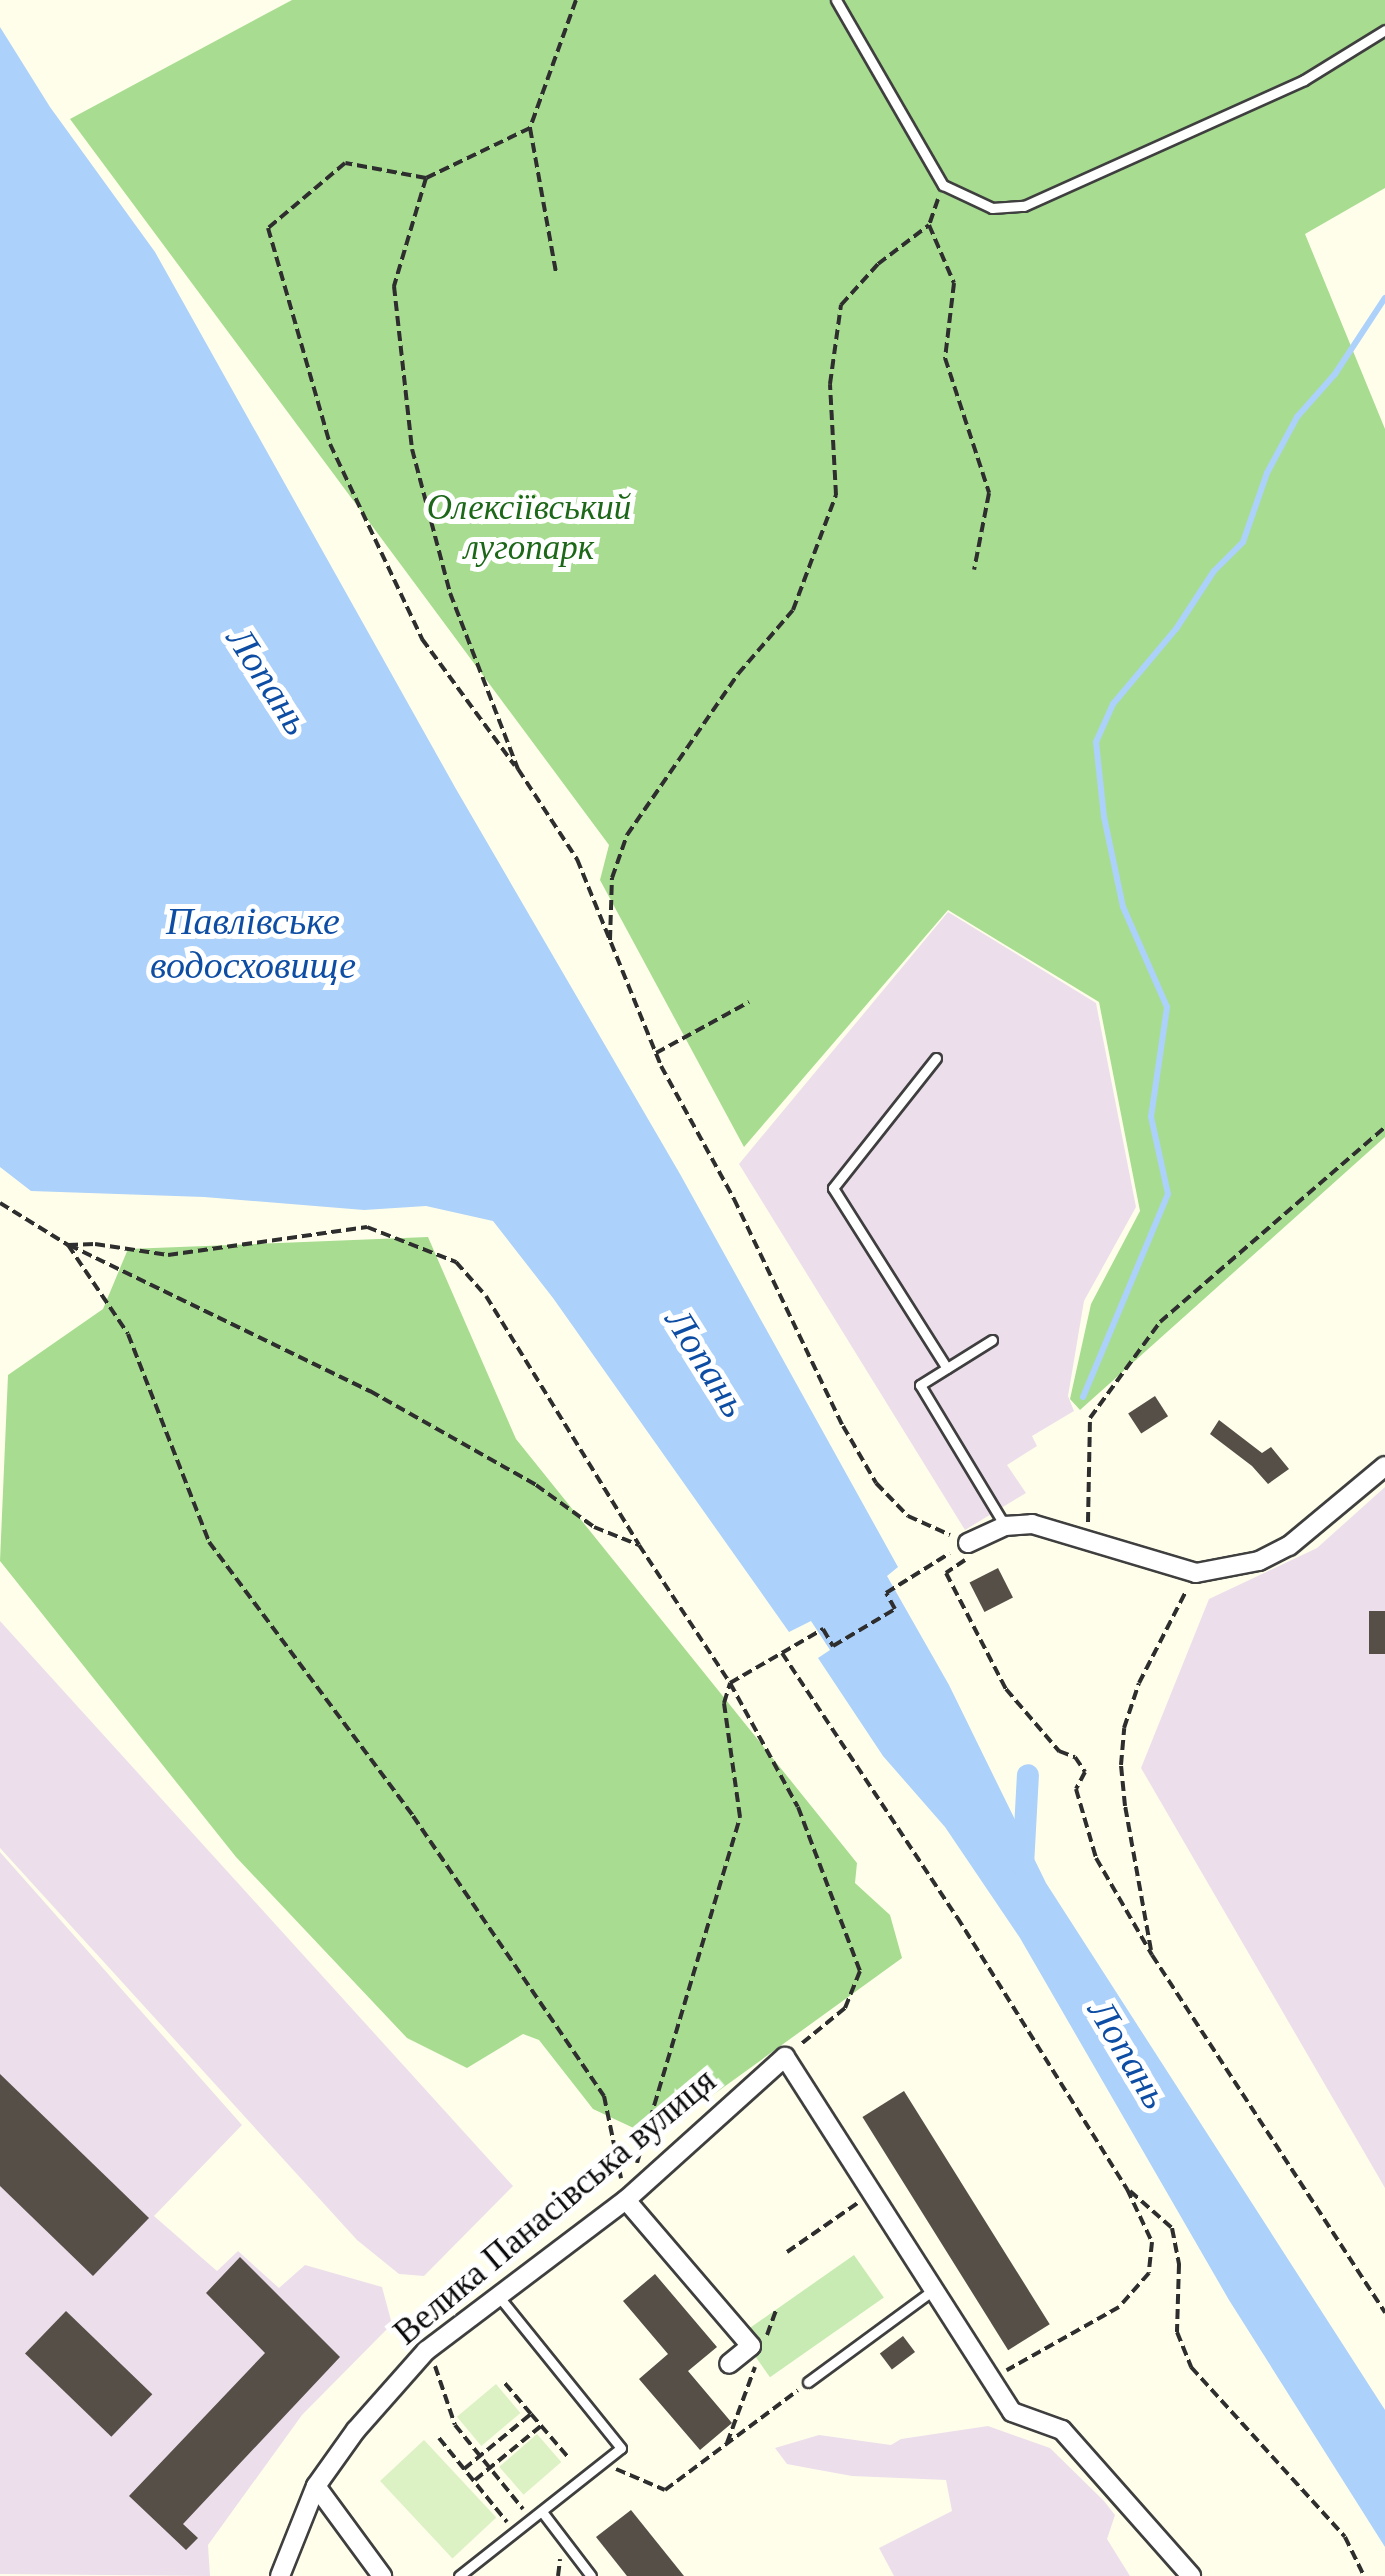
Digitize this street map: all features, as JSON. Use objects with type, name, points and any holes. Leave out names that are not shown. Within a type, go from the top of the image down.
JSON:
[{"type":"street","points":[[968,1542],[1005,1526],[1032,1524],[1196,1573],[1260,1560],[1289,1546],[1385,1466]]},
{"type":"street","points":[[785,2057],[1012,2412],[1062,2430],[1090,2457],[1191,2576]]},
{"type":"street","name":"Велика Панасівська вулиця","points":[[280,2576],[316,2486],[356,2430],[429,2348],[626,2200],[785,2057]]},
{"type":"street","points":[[626,2200],[751,2346],[728,2364]]},
{"type":"street","points":[[316,2486],[382,2576]]},
{"type":"lane","points":[[836,0],[944,185],[992,208],[1024,206],[1304,80],[1385,30]]},
{"type":"lane","points":[[936,1058],[833,1188],[947,1368]]},
{"type":"lane","points":[[992,1340],[920,1385],[1005,1526]]},
{"type":"lane","points":[[808,2382],[932,2291]]},
{"type":"lane","points":[[459,2576],[620,2448],[498,2298]]},
{"type":"lane","points":[[543,2513],[591,2576]]},
{"type":"path","points":[[556,272],[530,128],[576,0]]},
{"type":"path","points":[[530,128],[426,178],[345,164],[268,228],[330,444],[422,639],[518,770],[577,859],[656,1053],[768,1266],[842,1426],[876,1483],[908,1516],[968,1542],[975,1553],[946,1572],[1006,1690],[1059,1751],[1075,1758],[1085,1772],[1076,1789],[1096,1858],[1152,1955],[1385,2312]]},
{"type":"path","points":[[426,178],[394,286],[412,449],[450,593],[518,770]]},
{"type":"path","points":[[610,942],[612,878],[627,835],[738,674],[794,610],[836,496],[830,384],[841,305],[878,264],[929,224],[944,185]]},
{"type":"path","points":[[929,224],[954,283],[945,358],[989,493],[974,570]]},
{"type":"path","points":[[656,1053],[749,1002]]},
{"type":"path","points":[[1088,1538],[1090,1418],[1160,1322],[1385,1127]]},
{"type":"path","points":[[0,1203],[68,1245],[370,1390],[536,1486],[594,1527],[639,1545]]},
{"type":"path","points":[[68,1245],[95,1244],[168,1255],[368,1227],[456,1262],[486,1296],[639,1545],[730,1683],[798,1807],[860,1971],[845,2008],[785,2057]]},
{"type":"path","points":[[68,1245],[128,1334],[210,1542],[413,1816],[604,2096],[626,2200]]},
{"type":"path","points":[[626,2200],[740,1817],[724,1703],[730,1683],[823,1630],[833,1646],[896,1609],[886,1593],[933,1563]]},
{"type":"path","points":[[1152,1955],[1125,1806],[1121,1765],[1124,1728],[1139,1683],[1196,1573]]},
{"type":"path","points":[[782,1653],[957,1917],[1127,2189],[1152,2242],[1149,2274],[1119,2308],[1016,2368],[988,2375]]},
{"type":"path","points":[[1127,2189],[1172,2228],[1179,2264],[1177,2332],[1191,2367],[1345,2537],[1364,2576]]},
{"type":"path","points":[[787,2252],[871,2194]]},
{"type":"path","points":[[765,2342],[777,2308]]},
{"type":"path","points":[[429,2348],[455,2425],[533,2521]]},
{"type":"path","points":[[727,2442],[758,2358]]},
{"type":"path","points":[[503,2381],[568,2458]]},
{"type":"path","points":[[602,2463],[666,2490],[808,2382]]},
{"type":"path","points":[[464,2469],[531,2414]]},
{"type":"path","points":[[474,2481],[541,2426]]},
{"type":"path","points":[[439,2438],[516,2533]]},
{"type":"shaded area","points":[[948,912],[1096,1003],[1136,1207],[1084,1301],[1068,1396],[1074,1411],[1032,1436],[1037,1446],[1007,1465],[1026,1493],[965,1530],[739,1164]]},
{"type":"shaded area","points":[[1385,1487],[1385,2188],[1141,1768],[1209,1599],[1317,1548]]},
{"type":"shaded area","points":[[0,1621],[513,2186],[424,2276],[399,2274],[357,2240],[0,1848]]},
{"type":"shaded area","points":[[0,1852],[242,2125],[154,2216],[217,2271],[238,2251],[279,2288],[305,2265],[382,2287],[392,2324],[302,2415],[208,2545],[210,2576],[0,2574]]},
{"type":"shaded area","points":[[988,2426],[1050,2448],[1104,2501],[1115,2515],[1107,2539],[1130,2576],[894,2576],[879,2548],[952,2511],[946,2480],[852,2476],[808,2468],[787,2464],[775,2448],[819,2435],[891,2445],[901,2439]]},
{"type":"green space","name":"Олексіївський лугопарк","points":[[292,0],[1385,0],[1385,188],[1305,234],[1385,429],[1385,1137],[1080,1410],[1070,1399],[1091,1304],[1140,1211],[1099,1002],[948,910],[744,1147],[600,880],[609,845],[70,119]]},
{"type":"green space","points":[[428,1237],[516,1439],[857,1863],[855,1883],[890,1915],[902,1958],[681,2118],[640,2131],[593,2109],[539,2040],[523,2034],[467,2068],[407,2038],[236,1857],[0,1561],[8,1375],[103,1309],[128,1249]]},
{"type":"green space","points":[[854,2255],[884,2298],[770,2377],[740,2335]]},
{"type":"green space","points":[[496,2384],[520,2413],[481,2446],[457,2417]]},
{"type":"green space","points":[[537,2434],[561,2462],[524,2495],[499,2467]]},
{"type":"green space","points":[[424,2440],[496,2518],[452,2558],[380,2481]]},
{"type":"water","name":"Павлівське водосховище","points":[[0,27],[50,107],[155,252],[456,789],[680,1174],[898,1567],[887,1576],[949,1685],[1046,1883],[1385,2410],[1385,2547],[1229,2300],[1020,1938],[945,1827],[883,1756],[818,1658],[830,1650],[811,1621],[789,1632],[553,1298],[493,1221],[426,1206],[364,1210],[204,1197],[31,1191],[0,1167]]},
{"type":"building","points":[[1155,1396],[1168,1416],[1141,1434],[1128,1413]]},
{"type":"building","points":[[1219,1420],[1262,1453],[1271,1447],[1289,1469],[1268,1484],[1252,1466],[1210,1434]]},
{"type":"building","points":[[998,1568],[1013,1597],[984,1612],[969,1583]]},
{"type":"building","points":[[1369,1611],[1385,1611],[1385,1654],[1369,1654]]},
{"type":"building","points":[[0,2074],[149,2218],[93,2276],[0,2186]]},
{"type":"building","points":[[904,2091],[1050,2324],[1008,2350],[862,2117]]},
{"type":"building","points":[[240,2257],[340,2357],[183,2524],[198,2538],[186,2550],[129,2496],[265,2353],[206,2293]]},
{"type":"building","points":[[655,2274],[717,2347],[688,2371],[732,2423],[700,2450],[639,2379],[668,2354],[623,2301]]},
{"type":"building","points":[[66,2311],[152,2394],[111,2437],[25,2353]]},
{"type":"building","points":[[903,2336],[915,2352],[892,2369],[880,2353]]},
{"type":"building","points":[[631,2510],[684,2576],[627,2576],[596,2537]]},
{"type":"waterway","points":[[1083,1397],[1168,1194],[1151,1117],[1167,1007],[1123,907],[1104,817],[1096,742],[1113,704],[1176,629],[1214,571],[1243,542],[1267,473],[1297,417],[1335,374],[1385,298]]},
{"type":"waterway","points":[[1023,1866],[1028,1775]]},
{"type":"water label","name":"Лопань","points":[[268,681]]},
{"type":"water label","name":"Лопань","points":[[706,1363]]},
{"type":"water label","name":"Лопань","points":[[1128,2054]]}]
